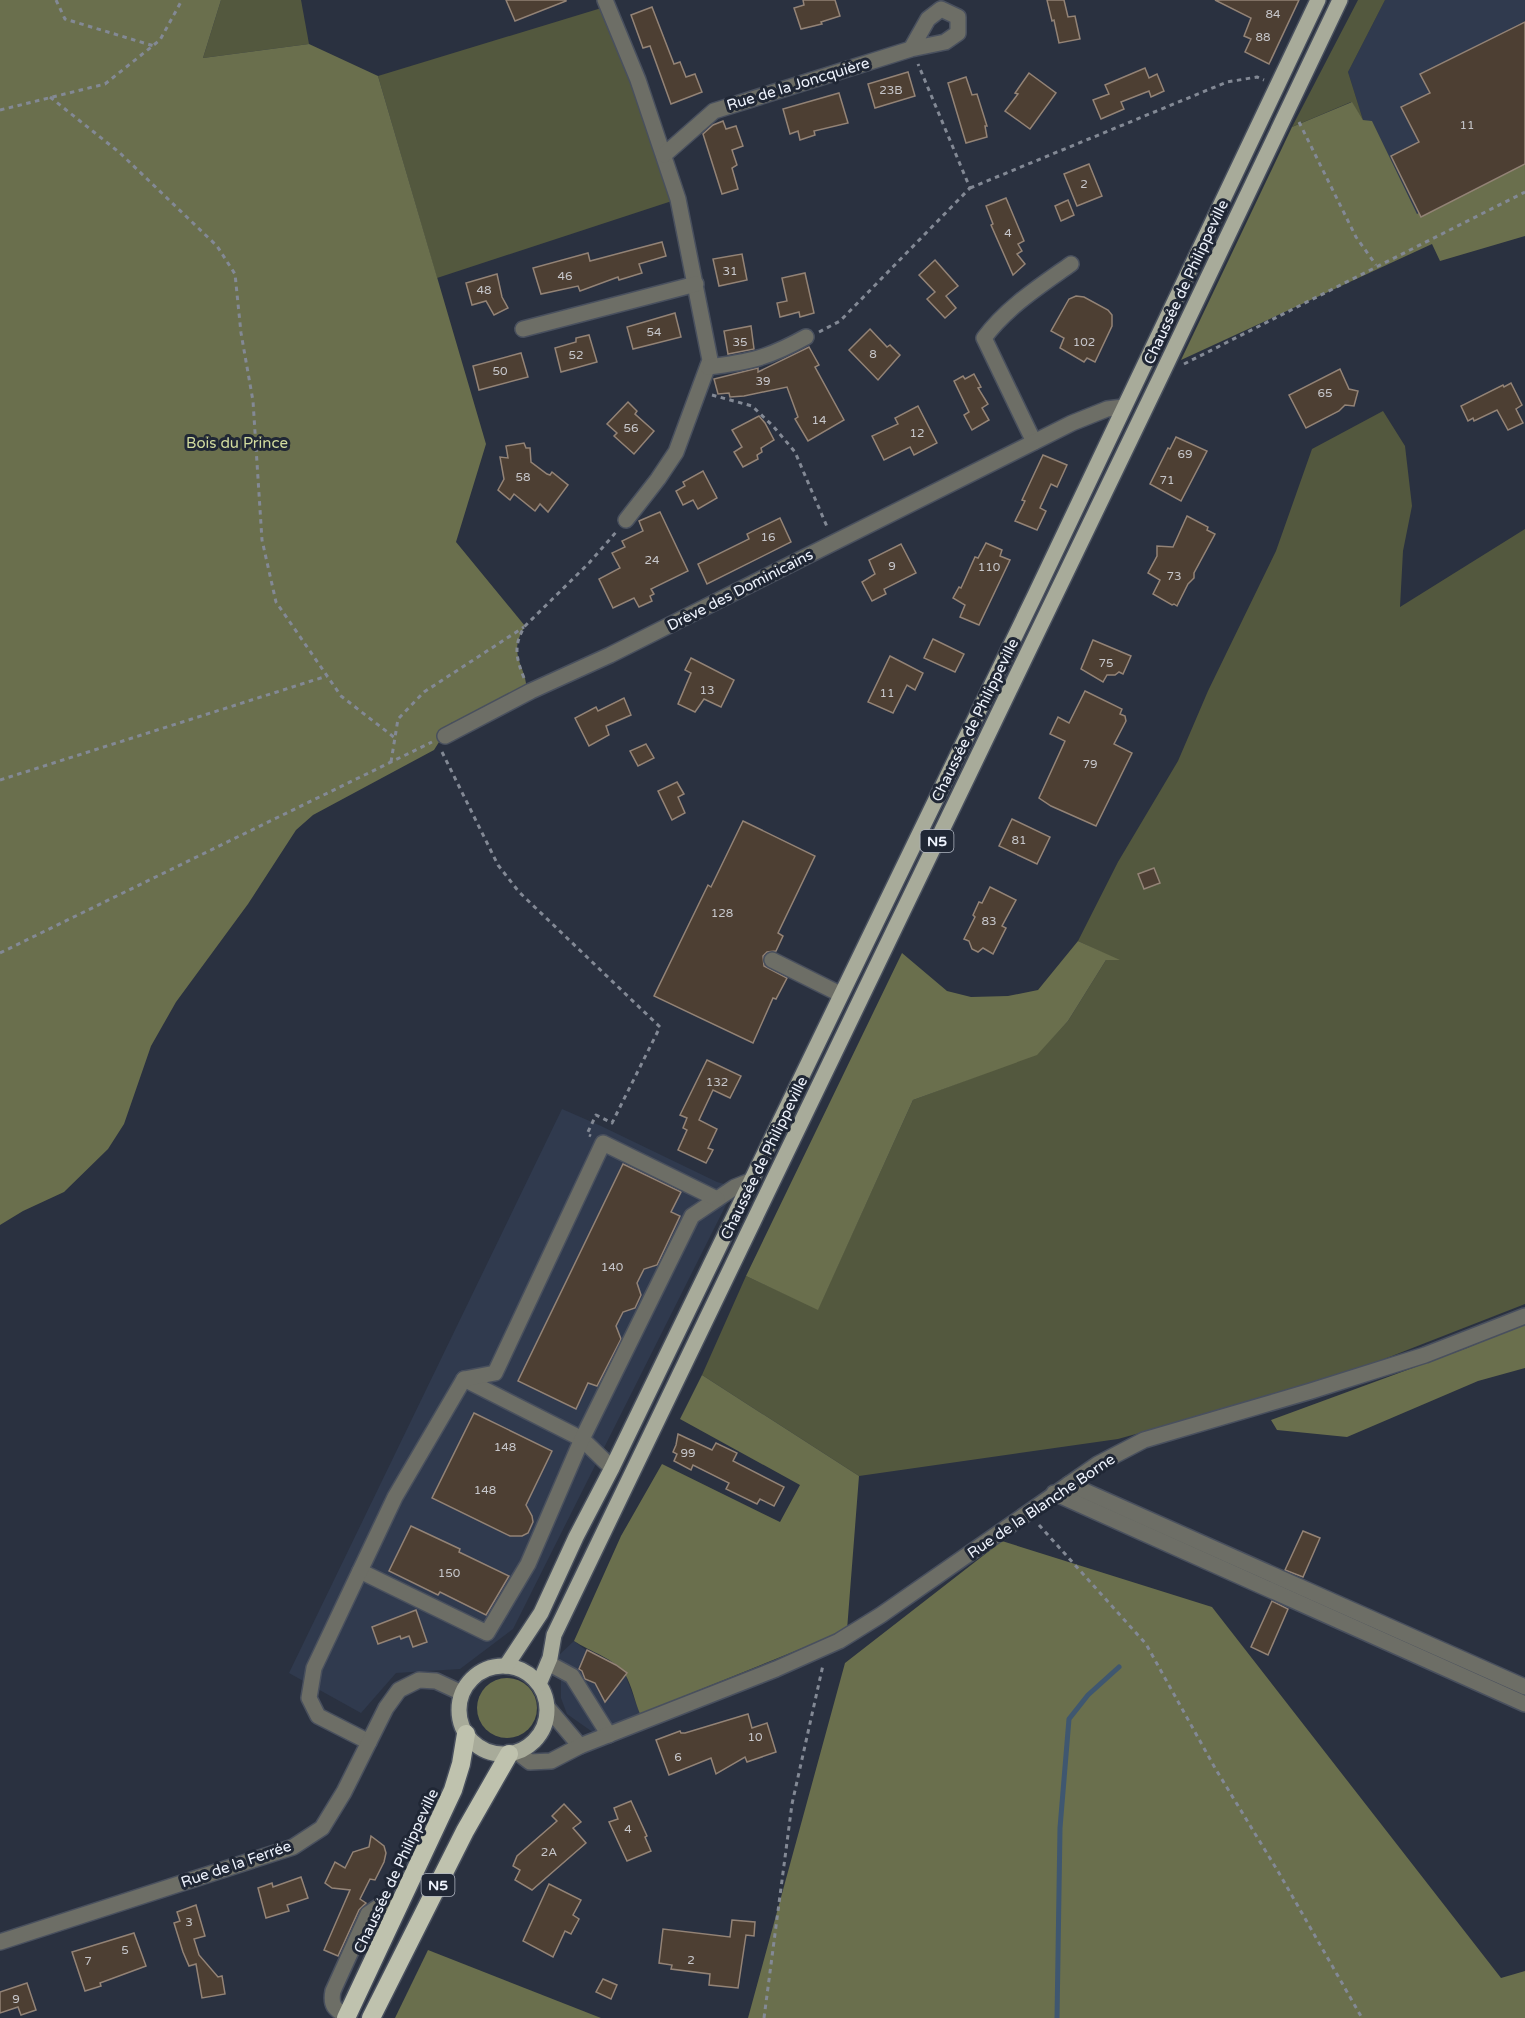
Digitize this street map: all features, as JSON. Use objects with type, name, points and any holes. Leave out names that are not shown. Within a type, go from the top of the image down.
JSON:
[{"type":"highway","name":"Chaussée de Philippeville","points":[[347,2018],[453,1790],[461,1764],[466,1734]]},
{"type":"highway","name":"N5","points":[[371,2018],[465,1831],[513,1753]]},
{"type":"main road","name":"Chaussée de Philippeville","points":[[506,1666],[540,1613],[612,1468],[1151,354],[1318,0]]},
{"type":"main road","name":"Chaussée de Philippeville","points":[[539,1684],[548,1663],[557,1629],[1340,0]]},
{"type":"main road","points":[[462,1693],[469,1681],[479,1672],[492,1667],[518,1668],[539,1684],[548,1708]]},
{"type":"main road","name":"N5","points":[[462,1693],[459,1707],[460,1721],[466,1734]]},
{"type":"main road","name":"N5","points":[[513,1753],[534,1742],[541,1734],[548,1708]]},
{"type":"main road","points":[[466,1734],[474,1744],[485,1750],[497,1754],[513,1753]]},
{"type":"street","points":[[605,0],[638,80],[678,199],[710,360],[676,452],[626,520]]},
{"type":"street","name":"Rue de la Joncquière","points":[[664,155],[714,111],[911,49]]},
{"type":"street","points":[[1034,442],[984,338],[996,321],[1032,291],[1071,264]]},
{"type":"street","points":[[523,329],[696,284]]},
{"type":"street","points":[[708,367],[748,362],[777,353],[806,337]]},
{"type":"street","name":"Drève des Dominicains","points":[[441,738],[1071,423],[1107,409],[1124,406]]},
{"type":"street","points":[[772,960],[840,994]]},
{"type":"street","points":[[369,1742],[318,1716],[309,1698],[314,1668],[395,1497],[464,1379],[495,1373],[603,1143],[717,1199]]},
{"type":"street","points":[[360,1571],[487,1633],[528,1564],[582,1439],[692,1216],[735,1187],[750,1182]]},
{"type":"street","name":"Rue de la Blanche Borne","points":[[513,1753],[530,1762],[551,1761],[580,1746],[827,1647],[881,1615],[1098,1464],[1144,1440],[1425,1355],[1525,1316]]},
{"type":"street","points":[[464,1379],[582,1439],[612,1468]]},
{"type":"street","points":[[1069,1484],[1525,1687]]},
{"type":"street","points":[[1054,1493],[1525,1704]]},
{"type":"street","points":[[548,1663],[572,1676],[609,1735]]},
{"type":"street","name":"Rue de la Ferrée","points":[[0,1942],[293,1847],[322,1828],[344,1792],[386,1708],[399,1690],[419,1680],[436,1681],[462,1693]]},
{"type":"street","points":[[548,1708],[580,1746]]},
{"type":"street","points":[[347,2018],[334,2009],[331,2000],[368,1914],[387,1900],[400,1904]]},
{"type":"path","points":[[56,0],[65,19],[154,46]]},
{"type":"path","points":[[0,110],[105,84],[160,40],[182,0]]},
{"type":"path","points":[[911,49],[970,188]]},
{"type":"path","points":[[806,337],[830,328],[840,321],[970,188],[1227,82],[1257,77],[1277,86]]},
{"type":"path","points":[[50,97],[145,176],[217,246],[234,274],[241,333],[253,401],[262,540],[276,602],[341,696],[395,738]]},
{"type":"path","points":[[1290,105],[1356,237],[1376,266]]},
{"type":"path","points":[[1161,376],[1525,192]]},
{"type":"path","points":[[700,389],[721,399],[752,406],[788,442],[795,452],[833,542]]},
{"type":"path","points":[[391,762],[398,719],[424,692],[525,626],[589,563],[626,520]]},
{"type":"path","points":[[525,626],[518,637],[517,648],[518,662],[527,684],[526,695]]},
{"type":"path","points":[[0,780],[327,675]]},
{"type":"path","points":[[0,953],[441,738],[498,865],[519,892],[660,1027],[612,1123],[596,1115],[587,1134],[603,1143]]},
{"type":"path","points":[[1027,1512],[1146,1644],[1215,1768],[1279,1873],[1362,2018]]},
{"type":"path","points":[[764,2018],[792,1804],[827,1647]]},
{"type":"shaded area","points":[[1385,0],[1525,0],[1525,160],[1417,215],[1372,122],[1363,120],[1348,72]]},
{"type":"shaded area","points":[[562,1109],[717,1182],[735,1187],[513,1629],[460,1669],[396,1673],[361,1713],[289,1673]]},
{"type":"shaded area","points":[[574,1641],[587,1651],[615,1664],[625,1674],[640,1714],[594,1733],[567,1714],[561,1698],[558,1656]]},
{"type":"green space","name":"Bois du Prince","points":[[0,0],[221,0],[203,58],[309,44],[378,76],[486,444],[456,542],[525,626],[517,646],[525,677],[526,695],[451,723],[434,750],[313,815],[296,830],[248,904],[176,1002],[151,1046],[124,1124],[108,1149],[64,1192],[23,1211],[0,1225]]},
{"type":"green space","points":[[221,0],[301,0],[309,44],[203,58]]},
{"type":"green space","points":[[1358,0],[1385,0],[1348,72],[1363,120],[1351,102],[1292,127]]},
{"type":"green space","points":[[608,6],[678,199],[437,278],[378,76]]},
{"type":"green space","points":[[1352,102],[1363,120],[1372,121],[1417,214],[1525,161],[1525,236],[1440,261],[1432,244],[1181,360],[1292,127]]},
{"type":"green space","points":[[1383,411],[1405,446],[1412,506],[1403,551],[1400,607],[1525,529],[1525,1304],[1333,1379],[1118,1439],[859,1476],[702,1375],[746,1276],[818,1309],[913,1100],[1037,1054],[1068,1021],[1106,960],[1118,960],[1078,941],[1118,862],[1178,761],[1208,691],[1276,551],[1312,449]]},
{"type":"green space","points":[[1078,941],[1120,960],[1106,960],[1068,1021],[1037,1055],[913,1100],[818,1310],[746,1276],[902,953],[947,991],[971,997],[1008,996],[1038,990]]},
{"type":"green space","points":[[1525,1323],[1525,1368],[1478,1381],[1347,1437],[1277,1430],[1271,1420],[1467,1348]]},
{"type":"green space","points":[[702,1375],[859,1476],[847,1630],[640,1714],[630,1684],[621,1669],[574,1641],[621,1536],[662,1464],[780,1522],[800,1485],[680,1419]]},
{"type":"green space","points":[[1002,1541],[1212,1607],[1501,1978],[1525,1971],[1525,2018],[748,2018],[845,1663]]},
{"type":"green space","points":[[501,1678],[513,1678],[529,1686],[535,1696],[537,1708],[535,1720],[529,1730],[513,1738],[501,1738],[485,1730],[477,1714],[477,1702],[485,1686]]},
{"type":"green space","points":[[428,1950],[601,2018],[395,2018]]},
{"type":"building","points":[[506,0],[566,0],[566,1],[515,21]]},
{"type":"building","points":[[803,0],[835,0],[840,16],[821,22],[822,24],[801,29],[794,8],[804,5]]},
{"type":"building","points":[[1047,0],[1064,0],[1068,17],[1075,16],[1080,39],[1059,43]]},
{"type":"building","points":[[1215,0],[1299,0],[1269,64],[1245,52],[1251,39],[1244,36],[1251,18]]},
{"type":"building","points":[[652,7],[674,64],[680,62],[686,77],[695,74],[702,92],[671,104],[650,46],[643,48],[631,15]]},
{"type":"building","points":[[1525,22],[1525,164],[1421,217],[1391,156],[1419,142],[1401,107],[1430,93],[1420,74]]},
{"type":"building","points":[[1145,68],[1149,78],[1157,74],[1164,91],[1151,97],[1149,91],[1121,102],[1124,109],[1101,119],[1093,100],[1109,94],[1105,85]]},
{"type":"building","points":[[908,72],[915,96],[875,108],[868,84]]},
{"type":"building","points":[[1029,73],[1056,93],[1030,129],[1005,111],[1018,94],[1015,93]]},
{"type":"building","points":[[966,77],[972,95],[977,94],[987,126],[985,126],[987,137],[966,143],[948,83]]},
{"type":"building","points":[[839,93],[848,123],[814,131],[815,135],[800,140],[798,131],[790,134],[783,109]]},
{"type":"building","points":[[723,121],[726,129],[736,126],[743,146],[732,150],[737,165],[732,168],[738,189],[722,194],[703,134],[713,125]]},
{"type":"building","points":[[1089,164],[1102,196],[1077,206],[1064,174]]},
{"type":"building","points":[[1006,198],[1024,241],[1018,244],[1022,251],[1017,254],[1025,264],[1013,275],[991,225],[993,224],[986,206]]},
{"type":"building","points":[[1068,200],[1074,215],[1061,221],[1055,206]]},
{"type":"building","points":[[662,242],[666,256],[639,264],[642,273],[619,280],[618,277],[580,291],[578,286],[541,294],[533,268],[588,253],[590,261]]},
{"type":"building","points":[[742,254],[747,280],[719,286],[713,259]]},
{"type":"building","points":[[935,260],[958,286],[946,296],[956,308],[945,318],[927,299],[935,292],[919,275]]},
{"type":"building","points":[[805,273],[814,313],[800,317],[799,312],[780,317],[777,303],[787,301],[782,278]]},
{"type":"building","points":[[497,274],[502,297],[508,308],[494,315],[486,301],[472,305],[466,283]]},
{"type":"building","points":[[1076,296],[1084,297],[1108,310],[1112,315],[1112,326],[1095,362],[1087,358],[1084,362],[1060,348],[1064,338],[1051,331],[1069,299]]},
{"type":"building","points":[[675,313],[681,337],[633,349],[627,327]]},
{"type":"building","points":[[751,326],[754,349],[728,354],[724,331]]},
{"type":"building","points":[[870,329],[887,347],[890,345],[900,355],[878,380],[849,350]]},
{"type":"building","points":[[589,335],[597,362],[561,372],[555,348],[576,342],[576,338]]},
{"type":"building","points":[[809,347],[819,365],[815,367],[844,420],[808,441],[795,419],[798,417],[787,387],[744,396],[730,397],[729,393],[718,394],[714,379],[758,368],[758,372]]},
{"type":"building","points":[[521,353],[528,377],[479,390],[473,366]]},
{"type":"building","points":[[1340,369],[1349,389],[1358,391],[1354,406],[1345,405],[1339,411],[1306,428],[1289,395]]},
{"type":"building","points":[[974,374],[981,387],[978,388],[988,404],[982,408],[989,420],[972,430],[964,415],[969,412],[954,381]]},
{"type":"building","points":[[1511,383],[1522,405],[1516,409],[1523,423],[1508,430],[1497,410],[1474,421],[1473,418],[1468,421],[1461,406]]},
{"type":"building","points":[[628,402],[637,411],[635,414],[654,431],[634,454],[614,436],[617,433],[607,424]]},
{"type":"building","points":[[918,406],[937,443],[914,455],[910,447],[884,460],[872,436],[898,424],[895,418]]},
{"type":"building","points":[[759,416],[774,440],[761,448],[762,452],[757,455],[758,459],[743,467],[734,452],[742,447],[732,430]]},
{"type":"building","points":[[1176,437],[1207,451],[1181,501],[1150,484]]},
{"type":"building","points":[[524,443],[526,448],[530,448],[531,462],[547,474],[550,475],[552,472],[568,485],[548,512],[540,504],[535,511],[514,494],[510,500],[498,490],[504,479],[500,457],[508,458],[506,446]]},
{"type":"building","points":[[1043,455],[1067,465],[1057,487],[1051,484],[1040,508],[1046,511],[1037,530],[1015,521]]},
{"type":"building","points":[[703,471],[717,498],[698,509],[693,500],[683,505],[676,491],[685,486],[683,482]]},
{"type":"building","points":[[660,512],[688,571],[651,589],[654,594],[650,596],[652,601],[639,607],[634,598],[613,608],[599,579],[620,568],[612,553],[625,547],[622,541],[643,531],[639,521]]},
{"type":"building","points":[[1187,516],[1208,527],[1207,530],[1215,534],[1194,573],[1194,578],[1188,584],[1177,606],[1153,594],[1160,580],[1148,573],[1157,556],[1157,546],[1173,547]]},
{"type":"building","points":[[780,518],[791,542],[707,584],[698,564],[749,539],[747,534]]},
{"type":"building","points":[[986,543],[1002,550],[1000,556],[1010,560],[979,625],[960,617],[965,605],[953,598],[959,587],[961,588],[975,557],[978,558]]},
{"type":"building","points":[[901,544],[916,573],[884,589],[886,594],[872,601],[862,582],[875,574],[869,560]]},
{"type":"building","points":[[933,639],[964,654],[955,672],[924,658]]},
{"type":"building","points":[[1093,640],[1131,656],[1123,674],[1119,672],[1115,675],[1107,675],[1103,682],[1081,669]]},
{"type":"building","points":[[890,656],[923,673],[915,690],[907,685],[893,713],[868,702]]},
{"type":"building","points":[[691,658],[734,680],[721,707],[704,699],[695,712],[678,704],[691,673],[685,670]]},
{"type":"building","points":[[1085,691],[1122,709],[1120,714],[1125,716],[1126,721],[1114,744],[1132,753],[1096,826],[1051,806],[1039,798],[1065,741],[1050,734],[1058,717],[1069,723]]},
{"type":"building","points":[[624,698],[631,715],[606,726],[609,735],[589,746],[575,718],[596,707],[598,711]]},
{"type":"building","points":[[646,744],[654,758],[638,766],[630,751]]},
{"type":"building","points":[[677,782],[684,794],[678,797],[685,813],[672,820],[658,791]]},
{"type":"building","points":[[1012,819],[1050,837],[1037,864],[999,846]]},
{"type":"building","points":[[743,821],[815,856],[778,933],[783,936],[776,951],[767,952],[763,956],[764,966],[787,978],[776,999],[773,998],[753,1043],[654,996],[708,885],[711,887]]},
{"type":"building","points":[[1154,868],[1160,883],[1144,889],[1138,874]]},
{"type":"building","points":[[990,887],[1016,900],[1002,926],[1006,928],[993,954],[983,948],[978,952],[972,949],[969,941],[964,939],[975,917],[973,915],[979,902],[982,903]]},
{"type":"building","points":[[707,1060],[741,1076],[730,1098],[713,1090],[699,1120],[717,1129],[708,1148],[713,1150],[706,1163],[678,1150],[687,1130],[683,1128],[687,1118],[680,1115]]},
{"type":"building","points":[[623,1164],[681,1192],[671,1212],[680,1216],[657,1265],[644,1269],[637,1283],[641,1295],[635,1308],[623,1312],[616,1326],[621,1339],[597,1386],[588,1383],[576,1409],[518,1381]]},
{"type":"building","points":[[474,1413],[552,1451],[526,1505],[533,1522],[528,1533],[522,1536],[510,1536],[432,1498]]},
{"type":"building","points":[[678,1434],[712,1450],[716,1443],[737,1453],[733,1461],[784,1487],[774,1506],[760,1499],[757,1504],[726,1489],[729,1483],[693,1465],[691,1470],[674,1461],[677,1454],[673,1452]]},
{"type":"building","points":[[411,1526],[509,1576],[486,1615],[440,1592],[438,1595],[389,1571]]},
{"type":"building","points":[[1303,1531],[1320,1538],[1303,1577],[1285,1570]]},
{"type":"building","points":[[1272,1601],[1288,1609],[1268,1655],[1251,1647]]},
{"type":"building","points":[[416,1610],[427,1642],[413,1647],[409,1636],[401,1639],[400,1636],[378,1644],[372,1627]]},
{"type":"building","points":[[587,1650],[627,1673],[605,1702],[595,1683],[585,1679],[579,1669]]},
{"type":"building","points":[[748,1714],[752,1728],[767,1723],[776,1752],[747,1762],[745,1757],[716,1774],[711,1758],[669,1775],[656,1740],[680,1731],[685,1733]]},
{"type":"building","points":[[631,1801],[647,1836],[645,1837],[651,1851],[627,1861],[609,1822],[618,1819],[614,1808]]},
{"type":"building","points":[[564,1804],[581,1822],[573,1828],[586,1843],[532,1890],[515,1880],[520,1870],[513,1866],[517,1856],[557,1821],[552,1816]]},
{"type":"building","points":[[371,1836],[384,1846],[386,1853],[384,1862],[375,1880],[370,1879],[360,1899],[366,1903],[359,1910],[338,1956],[324,1950],[350,1890],[332,1888],[325,1883],[335,1862],[345,1868],[353,1852],[369,1847]]},
{"type":"building","points":[[301,1877],[308,1898],[287,1905],[289,1911],[266,1918],[258,1888],[272,1883],[273,1887]]},
{"type":"building","points":[[549,1884],[581,1900],[573,1915],[579,1919],[571,1934],[565,1931],[553,1957],[523,1941]]},
{"type":"building","points":[[196,1905],[205,1936],[194,1939],[199,1955],[218,1977],[222,1976],[225,1994],[202,1998],[196,1964],[189,1966],[183,1952],[174,1923],[180,1921],[177,1912]]},
{"type":"building","points":[[732,1920],[755,1922],[754,1936],[746,1935],[738,1988],[709,1985],[710,1974],[671,1969],[672,1965],[659,1963],[663,1929],[730,1937]]},
{"type":"building","points":[[134,1933],[146,1966],[85,1991],[72,1952]]},
{"type":"building","points":[[603,1979],[617,1985],[611,1999],[596,1992]]},
{"type":"building","points":[[27,1983],[36,2010],[21,2015],[18,2007],[0,2013],[0,1992]]},
{"type":"waterway","points":[[1057,2018],[1060,1828],[1069,1719],[1088,1695],[1119,1667]]}]
